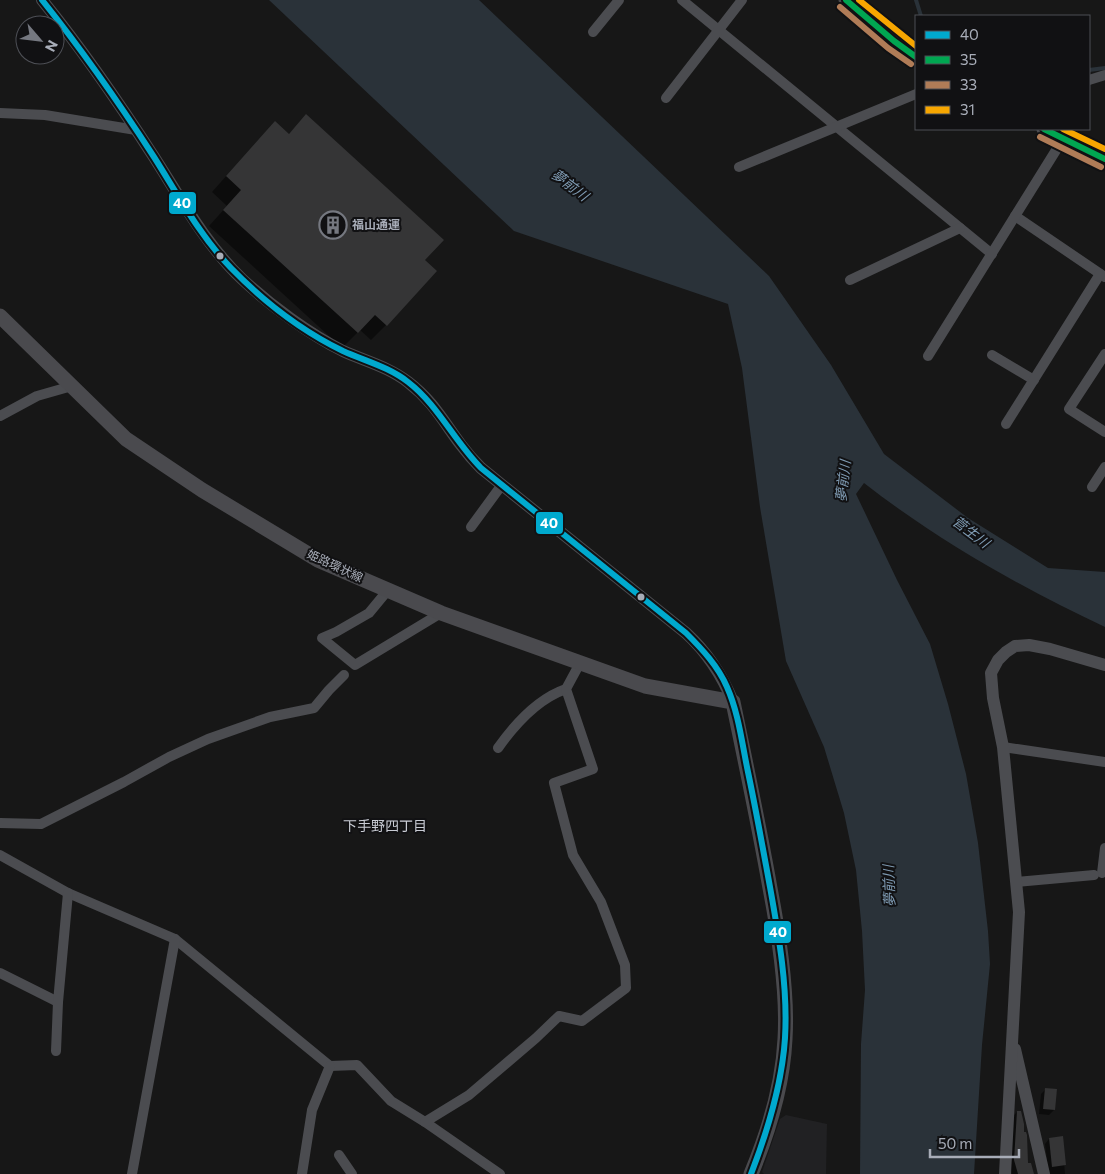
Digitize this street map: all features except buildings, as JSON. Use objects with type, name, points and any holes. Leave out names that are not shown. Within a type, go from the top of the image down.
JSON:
[{"type":"main road","points":[[846,0],[915,56]]},
{"type":"main road","points":[[1046,130],[1105,159]]},
{"type":"main road","name":"姫路環状線","points":[[0,316],[126,439],[202,490],[318,560],[441,613],[645,686],[733,702]]},
{"type":"main road","points":[[733,702],[757,810],[780,940],[786,1039],[781,1072],[770,1118],[751,1174]]},
{"type":"street","points":[[42,0],[61,23],[136,130],[210,242],[242,278],[261,296],[329,344],[387,370],[412,385],[437,410],[469,455],[481,468],[701,646],[718,670],[733,702]]},
{"type":"street","points":[[593,32],[619,0]]},
{"type":"street","points":[[682,0],[834,127],[992,254]]},
{"type":"street","points":[[666,98],[742,0]]},
{"type":"street","points":[[1090,80],[1105,75]]},
{"type":"street","points":[[739,167],[915,94]]},
{"type":"street","points":[[0,113],[45,115],[136,130]]},
{"type":"street","points":[[928,356],[1063,139]]},
{"type":"street","points":[[1006,424],[1103,276],[1015,216]]},
{"type":"street","points":[[850,280],[960,228]]},
{"type":"street","points":[[1105,354],[1069,409],[1105,432]]},
{"type":"street","points":[[992,355],[1034,380]]},
{"type":"street","points":[[0,416],[37,396],[72,386]]},
{"type":"street","points":[[1092,487],[1104,469]]},
{"type":"street","points":[[471,527],[501,486]]},
{"type":"street","points":[[388,590],[369,613],[322,638],[355,665],[441,613]]},
{"type":"street","points":[[1005,1174],[1019,912],[1003,747],[993,698],[991,673],[998,660],[1015,646],[1030,645],[1050,649],[1105,665]]},
{"type":"street","points":[[498,748],[513,727],[532,710],[555,693],[566,689],[580,663]]},
{"type":"street","points":[[0,823],[41,824],[169,757],[208,739],[270,716],[314,708],[344,675]]},
{"type":"street","points":[[425,1122],[469,1095],[559,1016],[582,1021],[626,988],[625,965],[601,902],[573,855],[554,783],[593,769],[566,689]]},
{"type":"street","points":[[1003,747],[1105,762]]},
{"type":"street","points":[[1016,882],[1098,874],[1105,848]]},
{"type":"street","points":[[0,856],[68,893],[175,939],[330,1066],[357,1065],[392,1101],[500,1174]]},
{"type":"street","points":[[56,1051],[58,1002],[68,893]]},
{"type":"street","points":[[132,1174],[175,939]]},
{"type":"street","points":[[0,973],[58,1002]]},
{"type":"street","points":[[1011,1035],[1044,1174]]},
{"type":"street","points":[[302,1174],[312,1110],[330,1066]]},
{"type":"street","points":[[339,1155],[352,1174]]},
{"type":"shaded area","points":[[786,1115],[827,1124],[826,1174],[764,1174],[762,1172],[780,1119]]},
{"type":"water","points":[[269,0],[479,0],[769,276],[831,365],[884,454],[968,518],[1048,568],[1105,572],[1105,627],[981,562],[921,524],[864,483],[856,494],[930,644],[966,774],[978,843],[990,964],[982,1045],[974,1174],[860,1174],[861,1044],[865,990],[856,870],[844,813],[824,747],[786,661],[760,507],[742,368],[728,304],[514,231]]},
{"type":"waterway","points":[[916,0],[921,15]]},
{"type":"waterway","points":[[1090,70],[1105,68]]},
{"type":"transit line","name":"40","points":[[42,0],[114,97],[199,229],[231,268],[256,292],[298,325],[343,351],[393,372],[419,391],[481,468],[686,633],[719,672],[731,697],[740,729],[777,925],[785,1000],[785,1038],[781,1073],[763,1141],[751,1174]]},
{"type":"transit line","name":"35","points":[[846,0],[915,56]]},
{"type":"transit line","name":"31","points":[[859,0],[915,45]]},
{"type":"transit line","name":"33","points":[[840,7],[888,48],[911,64]]},
{"type":"transit line","name":"35","points":[[1046,130],[1105,159]]},
{"type":"transit line","name":"31","points":[[1065,130],[1105,149]]},
{"type":"transit line","name":"33","points":[[1040,137],[1101,167]]},
{"type":"place","name":"福山通運","points":[[333,225]]},
{"type":"district","name":"下手野四丁目","points":[[385,826]]},
{"type":"water label","name":"夢前川","points":[[570,185]]},
{"type":"water label","name":"夢前川","points":[[843,481]]},
{"type":"water label","name":"菅生川","points":[[971,532]]},
{"type":"water label","name":"夢前川","points":[[889,886]]}]
